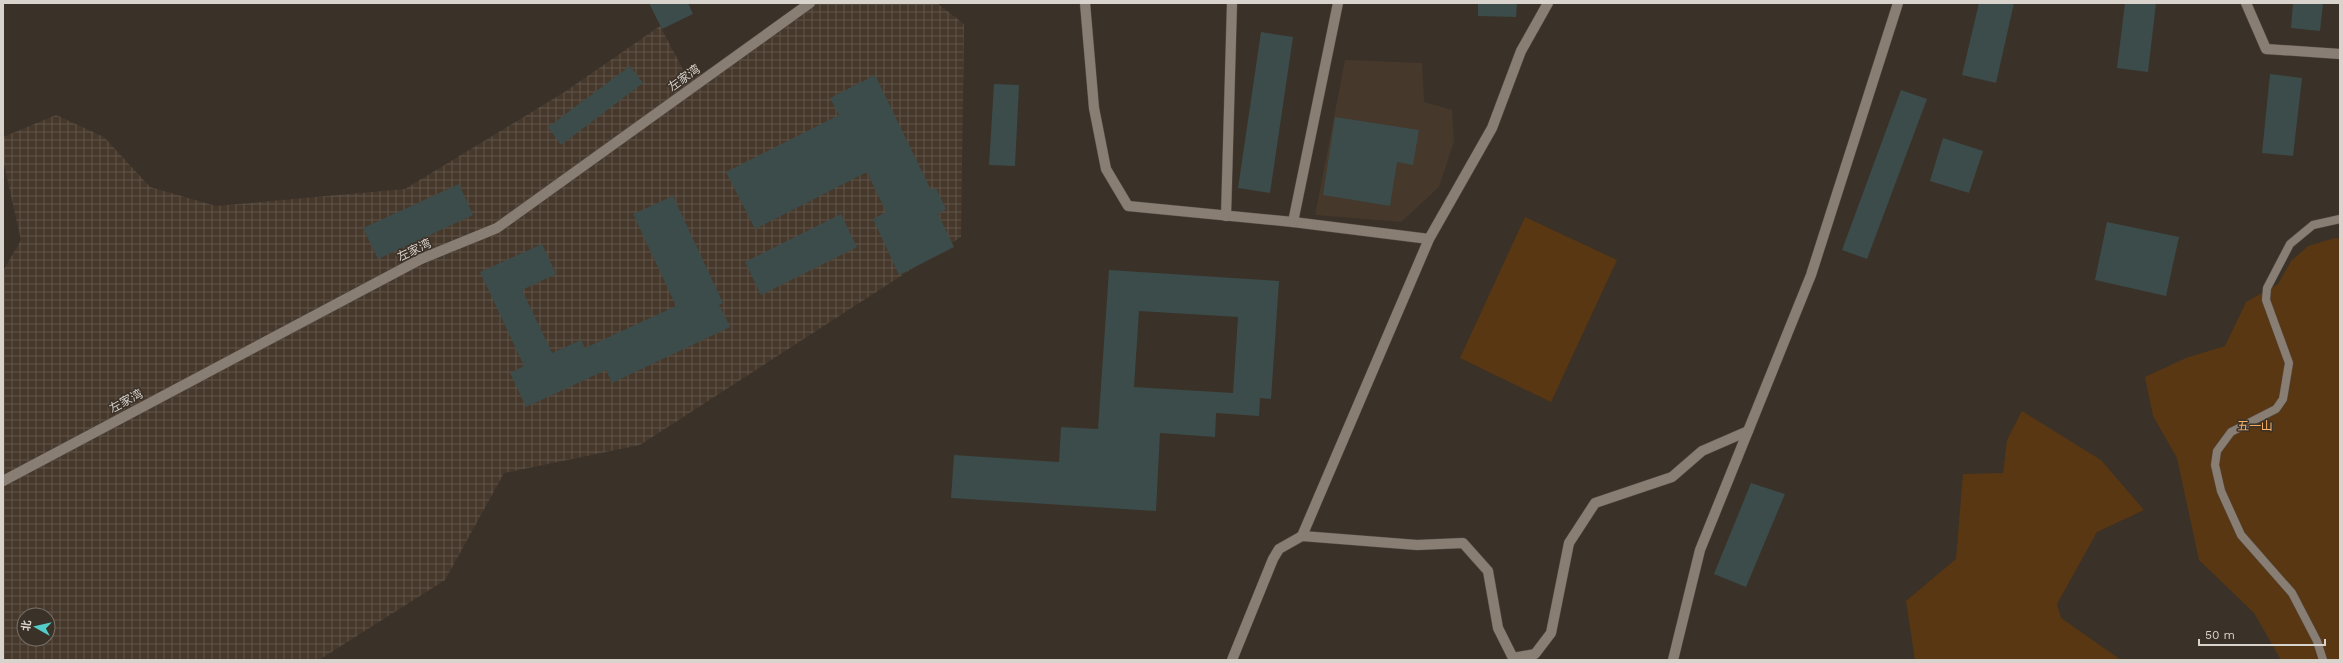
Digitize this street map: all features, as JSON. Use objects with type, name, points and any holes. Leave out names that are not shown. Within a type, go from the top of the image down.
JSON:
[{"type":"street","name":"左家湾","points":[[3,481],[421,259],[497,228],[810,3]]},
{"type":"street","points":[[1085,3],[1094,108],[1106,169],[1128,206],[1293,222],[1429,239]]},
{"type":"street","points":[[1226,216],[1232,3]]},
{"type":"street","points":[[1293,222],[1338,3]]},
{"type":"street","points":[[1302,536],[1429,239],[1492,128],[1521,51],[1548,3]]},
{"type":"street","points":[[1672,660],[1700,550],[1812,275],[1898,3]]},
{"type":"street","points":[[2246,3],[2266,49],[2340,54]]},
{"type":"street","points":[[1232,660],[1272,559],[1279,549],[1302,536],[1417,545],[1462,543],[1488,571],[1498,628],[1513,658],[1535,654],[1551,633],[1569,544],[1595,503],[1672,477],[1702,451],[1748,431]]},
{"type":"lane","points":[[2323,660],[2317,641],[2292,593],[2241,535],[2221,491],[2215,465],[2217,451],[2231,432],[2276,409],[2283,399],[2289,363],[2266,300],[2267,288],[2290,244],[2313,225],[2340,218]]},
{"type":"shaded area","points":[[817,3],[937,3],[964,24],[961,237],[640,445],[504,473],[445,580],[319,660],[3,660],[3,271],[21,240],[3,160],[3,137],[56,115],[104,137],[150,187],[216,206],[405,189],[563,93],[660,26],[689,81]]},
{"type":"shaded area","points":[[1345,60],[1422,63],[1424,102],[1452,110],[1454,141],[1439,187],[1401,222],[1315,215]]},
{"type":"green space","points":[[1525,217],[1617,260],[1551,402],[1460,358]]},
{"type":"green space","name":"五一山","points":[[2335,238],[2340,239],[2340,660],[2281,660],[2254,613],[2199,560],[2177,458],[2153,416],[2145,377],[2186,358],[2225,346],[2246,302],[2278,284],[2291,261],[2308,246]]},
{"type":"green space","points":[[2022,411],[2101,460],[2144,510],[2097,532],[2057,604],[2061,618],[2121,660],[1915,660],[1906,601],[1956,559],[1963,474],[2003,473],[2007,440]]},
{"type":"building","points":[[649,3],[688,3],[693,14],[662,29]]},
{"type":"building","points":[[1478,3],[1517,3],[1516,17],[1478,16]]},
{"type":"building","points":[[1979,3],[2014,3],[1996,83],[1962,75]]},
{"type":"building","points":[[2125,3],[2156,3],[2148,72],[2117,68]]},
{"type":"building","points":[[2293,3],[2323,3],[2320,31],[2291,28]]},
{"type":"building","points":[[1261,32],[1293,37],[1270,193],[1238,188]]},
{"type":"building","points":[[630,66],[643,83],[561,145],[548,127]]},
{"type":"building","points":[[2270,74],[2302,78],[2293,156],[2262,153]]},
{"type":"building","points":[[875,75],[931,190],[936,188],[946,209],[938,214],[954,247],[899,275],[873,219],[886,212],[867,172],[755,229],[726,172],[839,115],[830,98]]},
{"type":"building","points":[[994,84],[1019,85],[1015,166],[989,165]]},
{"type":"building","points":[[1901,90],[1927,99],[1867,259],[1842,250]]},
{"type":"building","points":[[1335,117],[1419,130],[1413,165],[1397,162],[1390,206],[1323,195]]},
{"type":"building","points":[[1943,138],[1983,151],[1969,193],[1930,181]]},
{"type":"building","points":[[459,184],[473,215],[378,259],[363,228]]},
{"type":"building","points":[[673,196],[723,303],[719,305],[730,327],[612,383],[606,370],[526,407],[510,373],[524,366],[480,272],[542,244],[556,274],[522,290],[552,353],[581,340],[585,348],[676,306],[633,214]]},
{"type":"building","points":[[841,214],[857,247],[761,295],[745,262]]},
{"type":"building","points":[[2107,222],[2179,237],[2166,296],[2095,280]]},
{"type":"building","points":[[1109,270],[1279,281],[1271,399],[1260,398],[1259,416],[1216,413],[1215,437],[1160,433],[1156,511],[951,498],[954,455],[1059,462],[1061,427],[1098,429]],"holes":[[[1139,311],[1238,317],[1233,393],[1134,387]]]},
{"type":"building","points":[[1751,483],[1785,494],[1746,587],[1714,574]]}]
